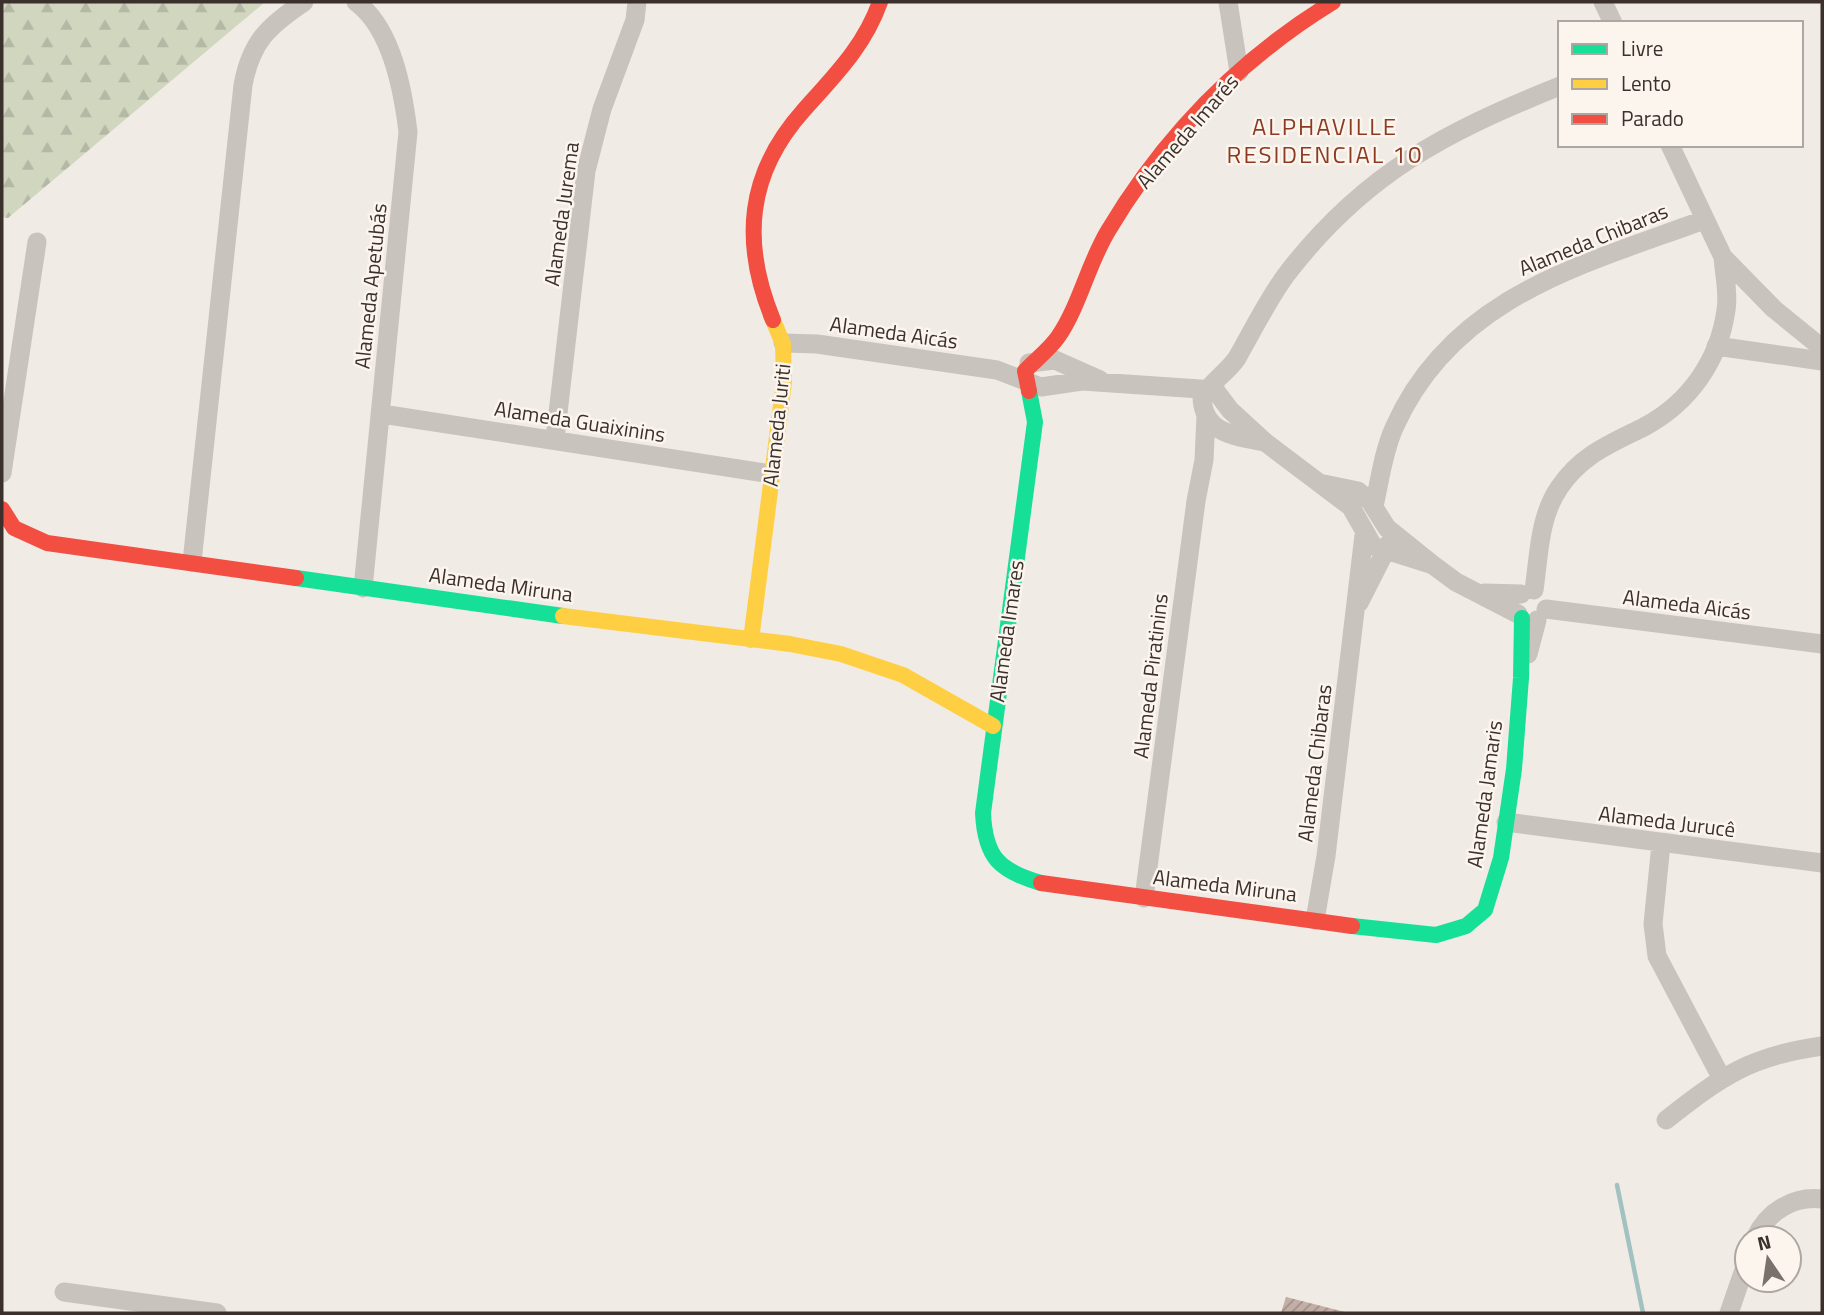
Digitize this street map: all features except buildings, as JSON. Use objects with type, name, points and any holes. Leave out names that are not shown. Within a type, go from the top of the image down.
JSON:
[{"type":"street","points":[[192,562],[247,61],[255,44],[271,26],[304,2]]},
{"type":"street","name":"Alameda Apetubás","points":[[356,2],[368,10],[379,28],[399,85],[408,132],[363,588]]},
{"type":"street","name":"Alameda Jurema","points":[[555,439],[586,171],[602,109],[635,20],[637,2]]},
{"type":"street","name":"Alameda Juriti","points":[[751,640],[782,390],[783,343],[771,317],[756,264],[752,224],[757,190],[781,134],[857,50],[877,16],[880,2]]},
{"type":"street","points":[[1228,2],[1239,72]]},
{"type":"street","name":"Alameda Imarés","points":[[1062,332],[1087,270],[1128,199],[1168,146],[1239,72],[1287,32],[1334,2]]},
{"type":"street","points":[[1603,2],[1612,21]]},
{"type":"street","points":[[1225,434],[1206,403],[1285,276],[1326,226],[1373,183],[1421,150],[1459,129],[1558,87]]},
{"type":"street","points":[[1671,147],[1723,257],[1774,309],[1822,348]]},
{"type":"street","name":"Alameda Chibaras","points":[[1374,506],[1393,431],[1406,403],[1461,335],[1537,282],[1704,220]]},
{"type":"street","points":[[2,472],[37,242]]},
{"type":"street","points":[[1531,615],[1543,595],[1528,592],[1548,507],[1558,488],[1593,452],[1677,406],[1703,375],[1716,346],[1727,309],[1723,257]]},
{"type":"street","points":[[1029,385],[1024,373],[1062,332]]},
{"type":"street","points":[[1035,422],[1064,374],[1062,332]]},
{"type":"street","name":"Alameda Aicás","points":[[783,343],[817,344],[998,370],[1029,385],[1041,387],[1103,382],[1167,386],[1206,403],[1218,393],[1230,410],[1313,480],[1374,506],[1382,522],[1394,533],[1433,565],[1473,591],[1531,615],[1822,644]]},
{"type":"street","points":[[1716,346],[1822,361]]},
{"type":"street","name":"Alameda Aicás","points":[[998,370],[1055,360],[1103,382]]},
{"type":"street","points":[[1204,460],[1225,434],[1230,410],[1229,388],[1235,360]]},
{"type":"street","name":"Alameda Imares","points":[[985,840],[983,813],[993,726],[1035,422],[1029,385]]},
{"type":"street","name":"Alameda Piratinins","points":[[1144,898],[1196,501],[1204,460],[1206,403]]},
{"type":"street","name":"Alameda Guaixinins","points":[[382,414],[771,474]]},
{"type":"street","name":"Alameda Aicás","points":[[1225,434],[1265,442]]},
{"type":"street","points":[[1354,499],[1381,471]]},
{"type":"street","name":"Alameda Aicás","points":[[1354,499],[1364,535],[1373,546],[1433,565]]},
{"type":"street","name":"Alameda Miruna","points":[[2,509],[9,524],[20,534],[47,544],[192,562],[688,634],[751,640],[855,658],[890,669],[967,715],[993,726]]},
{"type":"street","points":[[1356,611],[1394,533]]},
{"type":"street","points":[[1356,611],[1356,583],[1364,535]]},
{"type":"street","name":"Alameda Aicás","points":[[1473,591],[1495,595],[1528,592]]},
{"type":"street","name":"Alameda Jamaris","points":[[1475,921],[1487,908],[1493,894],[1506,822],[1531,615],[1516,604],[1528,592]]},
{"type":"street","name":"Alameda Chibaras","points":[[1315,920],[1326,856],[1356,611]]},
{"type":"street","name":"Alameda Jurucê","points":[[1506,822],[1822,863]]},
{"type":"street","name":"Alameda Miruna","points":[[985,840],[995,861],[1017,877],[1046,884],[1428,936],[1447,934],[1475,921]]},
{"type":"street","points":[[1661,844],[1653,924],[1657,956],[1721,1077]]},
{"type":"street","points":[[1666,1120],[1721,1077],[1756,1059],[1822,1046]]},
{"type":"street","points":[[1766,1224],[1776,1211],[1813,1198]]},
{"type":"street","points":[[64,1292],[217,1313]]},
{"type":"street","points":[[1729,1313],[1736,1294]]},
{"type":"green space","points":[[2,2],[265,2],[8,218],[2,217]]},
{"type":"waterway","points":[[1617,1185],[1643,1313]]},
{"type":"traffic: fast","points":[[1029,391],[1035,422],[983,813],[987,841],[997,860],[1015,873],[1041,883]]},
{"type":"traffic: fast","points":[[296,578],[563,616]]},
{"type":"traffic: fast","points":[[1352,926],[1436,935],[1466,926],[1485,910],[1501,858],[1514,769],[1521,678],[1522,618]]},
{"type":"traffic: slow","points":[[751,640],[784,382],[783,344],[773,320]]},
{"type":"traffic: slow","points":[[563,616],[790,644],[841,654],[903,675],[993,726]]},
{"type":"traffic: jam","points":[[773,320],[756,263],[755,210],[760,184],[784,135],[857,47],[880,2]]},
{"type":"traffic: jam","points":[[1029,391],[1025,371],[1058,337],[1108,231],[1179,132],[1266,49],[1333,2]]},
{"type":"traffic: jam","points":[[2,509],[14,528],[47,543],[296,578]]},
{"type":"traffic: jam","points":[[1041,883],[1352,926]]},
{"type":"district","name":"ALPHAVILLE RESIDENCIAL 10","points":[[1325,140]]}]
